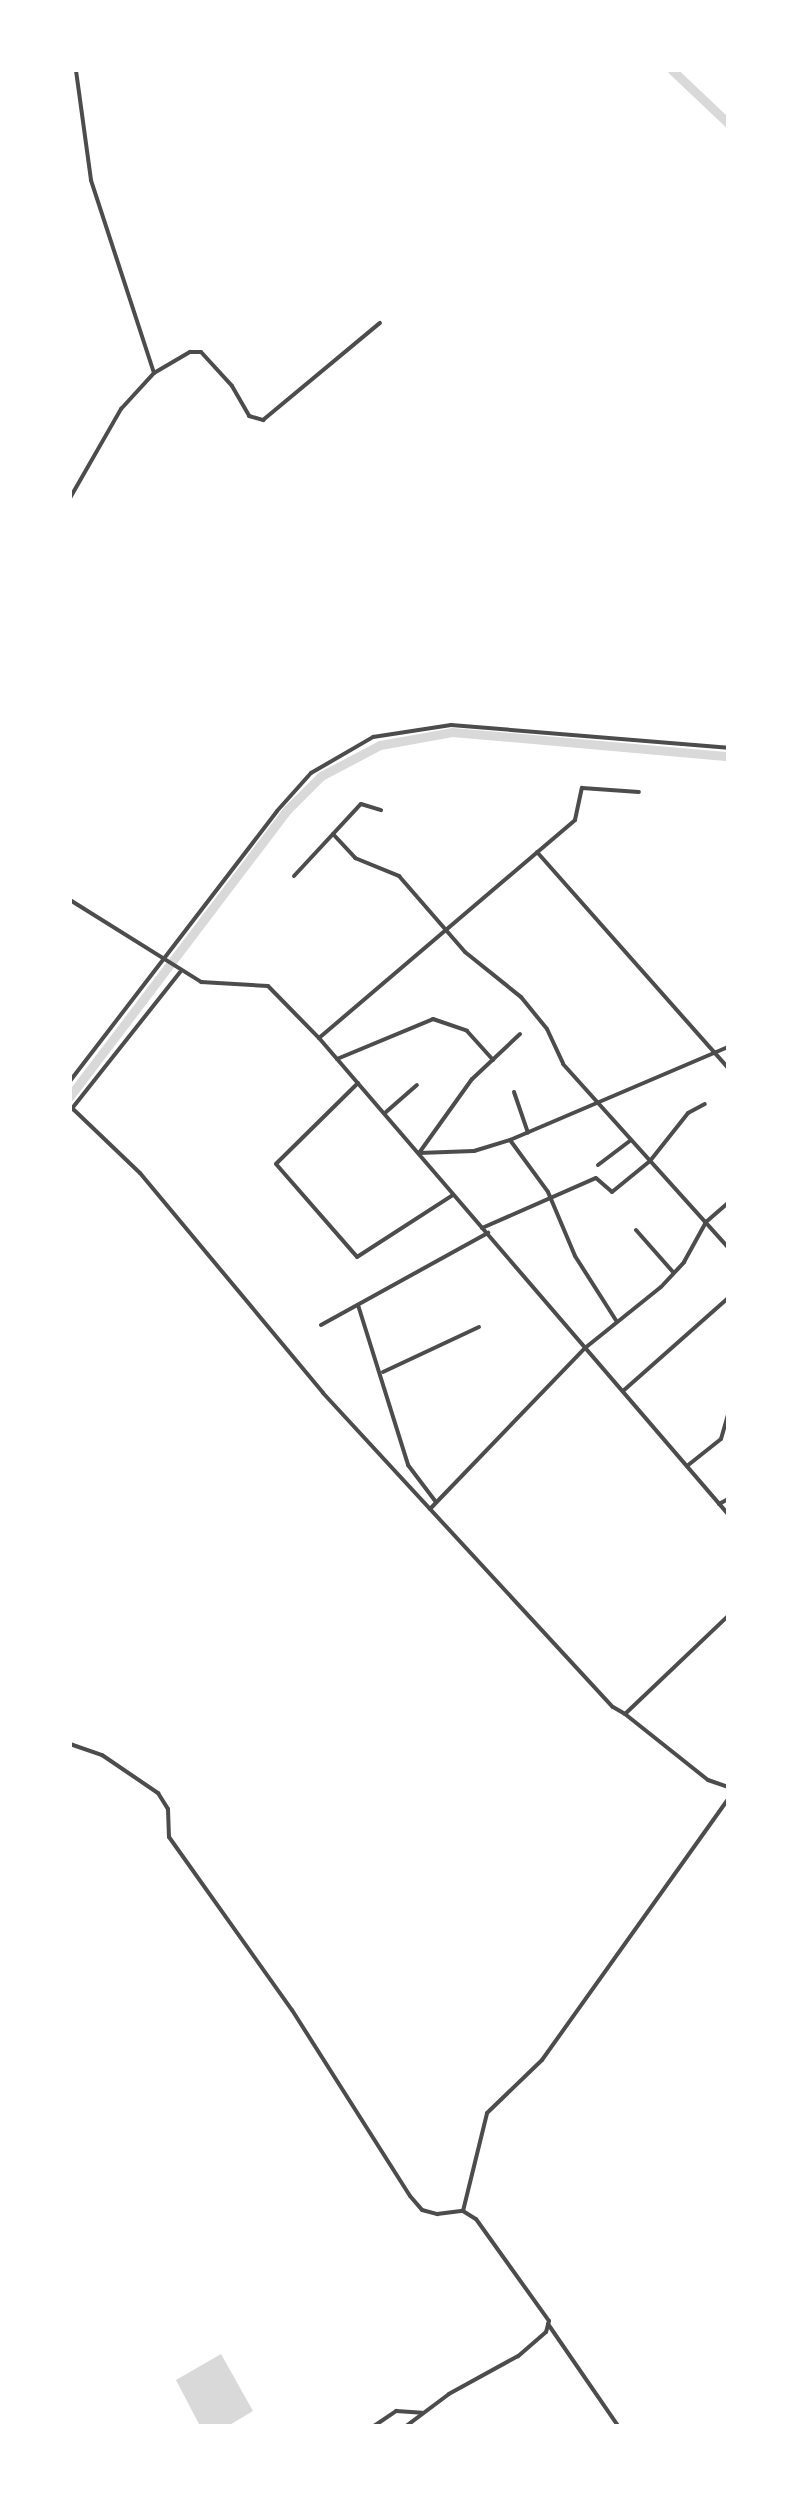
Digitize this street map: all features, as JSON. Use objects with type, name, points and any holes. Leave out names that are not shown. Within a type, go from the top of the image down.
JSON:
[{"type":"street","points":[[76,70],[91,180],[154,373]]},
{"type":"street","points":[[70,498],[121,409],[154,373],[190,352],[201,352],[232,386],[249,416],[263,420],[380,323]]},
{"type":"street","points":[[70,1081],[311,773],[373,737],[451,725],[728,748]]},
{"type":"street","points":[[319,1038],[575,820],[582,788],[639,792]]},
{"type":"street","points":[[294,876],[361,804],[381,810]]},
{"type":"street","points":[[333,834],[355,858],[399,876],[465,952],[521,997],[547,1029],[563,1064],[728,1247]]},
{"type":"street","points":[[537,852],[728,1068]]},
{"type":"street","points":[[70,900],[180,972],[201,982],[268,986],[385,1113],[728,1514]]},
{"type":"street","points":[[180,972],[71,1109],[140,1173],[323,1393],[613,1707],[708,1780],[728,1787]]},
{"type":"street","points":[[337,1059],[433,1019],[467,1031],[493,1060]]},
{"type":"street","points":[[419,1153],[448,1107],[520,1034]]},
{"type":"street","points":[[419,1153],[474,1151],[510,1140],[728,1047]]},
{"type":"street","points":[[358,1083],[276,1164],[357,1257],[453,1195]]},
{"type":"street","points":[[385,1113],[417,1085]]},
{"type":"street","points":[[514,1092],[528,1133]]},
{"type":"street","points":[[482,1228],[596,1178],[612,1192],[650,1161],[688,1113],[705,1104]]},
{"type":"street","points":[[598,1165],[631,1139]]},
{"type":"street","points":[[510,1140],[551,1200],[575,1256],[617,1322]]},
{"type":"street","points":[[430,1509],[585,1348],[673,1272],[706,1222],[728,1203]]},
{"type":"street","points":[[636,1230],[673,1272]]},
{"type":"street","points":[[321,1325],[488,1233]]},
{"type":"street","points":[[623,1391],[728,1298]]},
{"type":"street","points":[[358,1305],[383,1372],[408,1465],[436,1502]]},
{"type":"street","points":[[383,1372],[479,1327]]},
{"type":"street","points":[[687,1466],[721,1439],[728,1415]]},
{"type":"street","points":[[719,1504],[728,1499]]},
{"type":"street","points":[[625,1714],[728,1616]]},
{"type":"street","points":[[70,1744],[102,1755],[158,1793],[168,1809],[169,1837],[292,2010],[410,2196],[422,2210],[437,2214],[463,2211],[476,2219],[618,2426]]},
{"type":"street","points":[[463,2211],[487,2113],[542,2060],[728,1799]]},
{"type":"street","points":[[406,2426],[422,2413],[518,2356],[548,2324]]},
{"type":"street","points":[[374,2426],[396,2411],[422,2413]]},
{"type":"shaded area","points":[[221,2354],[253,2411],[228,2426],[200,2426],[176,2380]]},
{"type":"waterway","points":[[672,70],[728,123]]},
{"type":"waterway","points":[[70,1096],[287,810],[321,776],[380,745],[452,732],[728,756]]}]
